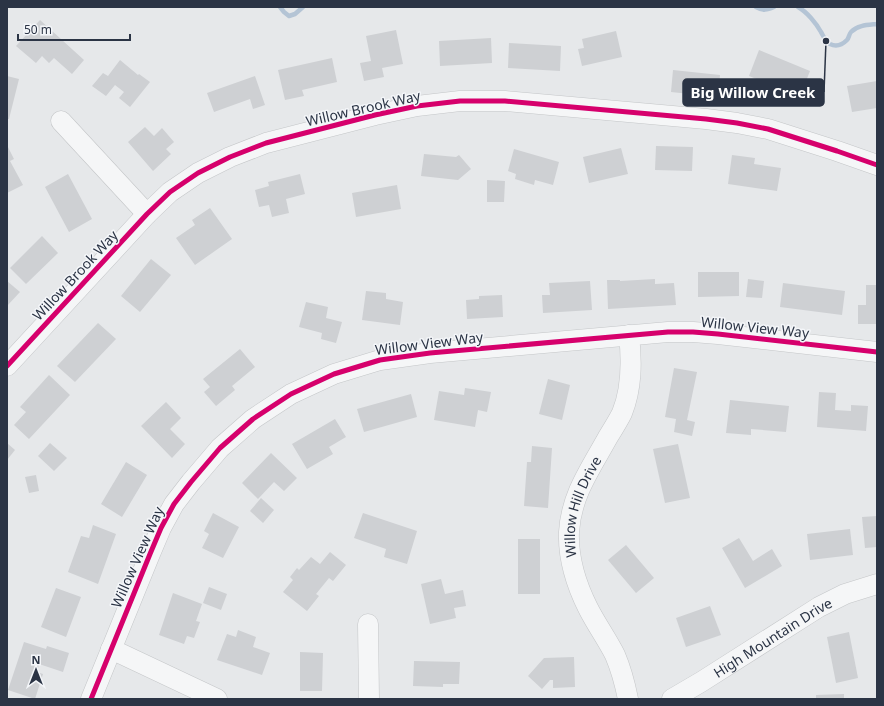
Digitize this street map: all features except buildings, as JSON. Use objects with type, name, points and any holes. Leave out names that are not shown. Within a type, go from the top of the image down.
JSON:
[{"type":"street","name":"Willow Brook Way","points":[[7,366],[147,214],[170,192],[198,173],[230,157],[266,143],[375,115],[417,106],[460,101],[505,101],[706,119],[768,129],[877,165]]},
{"type":"street","points":[[61,121],[147,214]]},
{"type":"street","name":"Willow View Way","points":[[91,699],[161,528],[174,504],[220,448],[254,419],[291,394],[334,374],[380,360],[430,353],[668,332],[693,332],[877,352]]},
{"type":"street","name":"Willow Hill Drive","points":[[628,699],[624,680],[615,656],[588,608],[577,584],[570,558],[569,532],[573,507],[581,484],[622,414],[628,393],[631,374],[630,335]]},
{"type":"street","name":"High Mountain Drive","points":[[672,699],[819,607],[844,594],[876,587]]},
{"type":"street","points":[[368,624],[370,699]]},
{"type":"street","points":[[111,650],[217,699]]},
{"type":"waterway","points":[[280,7],[289,16],[295,14],[303,7]]},
{"type":"waterway","points":[[756,7],[765,10],[774,7]]},
{"type":"waterway","points":[[798,7],[811,18],[828,43],[832,45],[839,45],[843,43],[848,39],[851,32],[857,28],[877,24]]},
{"type":"cycle path","points":[[7,366],[147,214],[170,192],[198,173],[230,157],[266,143],[375,115],[417,106],[460,101],[505,101],[706,119],[768,129],[877,165]]},
{"type":"cycle path","points":[[91,699],[161,528],[174,504],[220,448],[253,419],[291,394],[334,374],[380,360],[430,353],[668,332],[718,334],[877,352]]},
{"type":"place","name":"Big Willow Creek","points":[[826,41]]}]
